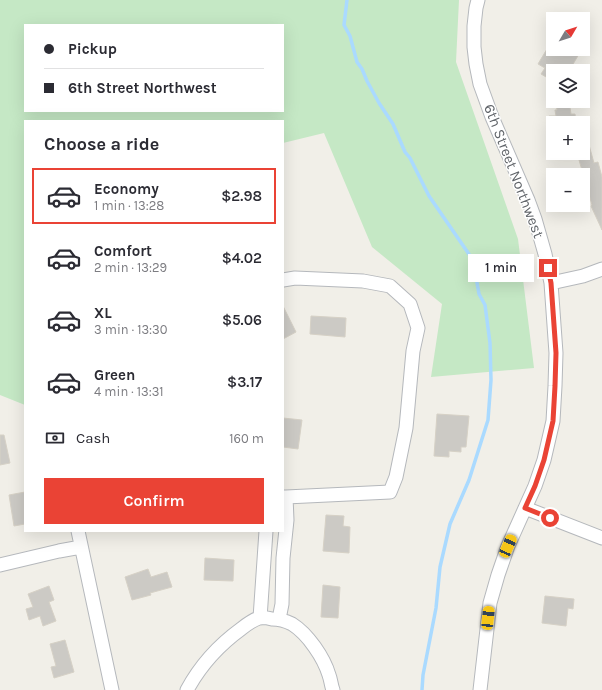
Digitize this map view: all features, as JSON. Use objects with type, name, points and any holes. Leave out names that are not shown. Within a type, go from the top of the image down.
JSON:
[{"type":"street","name":"6th Street Northwest","points":[[478,0],[474,26],[474,47],[480,84],[492,117],[535,219],[545,254],[551,283],[556,353],[553,421],[544,460],[535,486],[508,546],[490,603],[480,690]]},
{"type":"street","points":[[551,283],[583,276],[602,269]]},
{"type":"street","points":[[279,619],[282,604],[286,520],[285,497],[390,492],[396,477],[406,428],[413,351],[418,328],[410,304],[390,286],[363,281],[295,278],[284,280]]},
{"type":"street","points":[[525,508],[602,538]]},
{"type":"street","points":[[78,532],[112,690]]},
{"type":"street","points":[[260,618],[266,532]]},
{"type":"street","points":[[0,565],[81,547]]},
{"type":"street","points":[[187,690],[194,677],[219,648],[238,631],[260,618],[279,619],[292,624],[302,632],[312,643],[324,663],[333,690]]},
{"type":"green space","points":[[0,0],[459,0],[456,62],[518,239],[534,368],[431,377],[442,304],[372,247],[324,133],[284,143],[284,120],[24,120],[24,405],[0,395]]},
{"type":"building","points":[[546,51],[546,56],[578,56],[573,64],[546,64],[546,77],[541,74],[545,68],[538,64]]},
{"type":"building","points":[[557,108],[570,108],[571,114],[575,114],[575,116],[556,116],[555,110],[557,110]]},
{"type":"building","points":[[590,148],[594,163],[598,162],[602,177],[602,230],[591,206],[590,168],[581,168],[579,160],[590,160]]},
{"type":"building","points":[[284,308],[296,332],[284,338]]},
{"type":"building","points":[[311,316],[346,318],[345,337],[310,334]]},
{"type":"building","points":[[437,414],[469,416],[466,447],[461,447],[461,452],[449,451],[449,457],[434,456]]},
{"type":"building","points":[[284,418],[302,420],[298,449],[284,447]]},
{"type":"building","points":[[0,435],[4,435],[10,463],[0,465]]},
{"type":"building","points":[[24,492],[24,524],[14,526],[9,495]]},
{"type":"building","points":[[326,515],[344,516],[343,526],[350,527],[349,553],[323,551]]},
{"type":"building","points":[[205,558],[234,560],[233,581],[204,580]]},
{"type":"building","points":[[148,569],[151,577],[167,572],[172,587],[132,600],[125,577]]},
{"type":"building","points":[[323,585],[340,587],[338,618],[321,617]]},
{"type":"building","points":[[49,586],[54,600],[49,602],[56,621],[43,626],[40,616],[29,620],[26,609],[33,607],[28,594]]},
{"type":"building","points":[[545,596],[574,599],[573,609],[568,608],[566,626],[542,623]]},
{"type":"building","points":[[65,640],[74,672],[54,678],[51,667],[56,666],[50,644]]},
{"type":"waterway","points":[[347,0],[344,25],[350,36],[357,62],[379,103],[393,124],[405,152],[410,158],[429,196],[473,260],[479,294],[485,305],[490,343],[491,380],[488,420],[469,480],[450,524],[440,567],[436,608],[423,675],[422,690]]},
{"type":"route","points":[[548,268],[551,283],[556,353],[553,421],[544,460],[535,486],[525,508],[550,518]]}]
